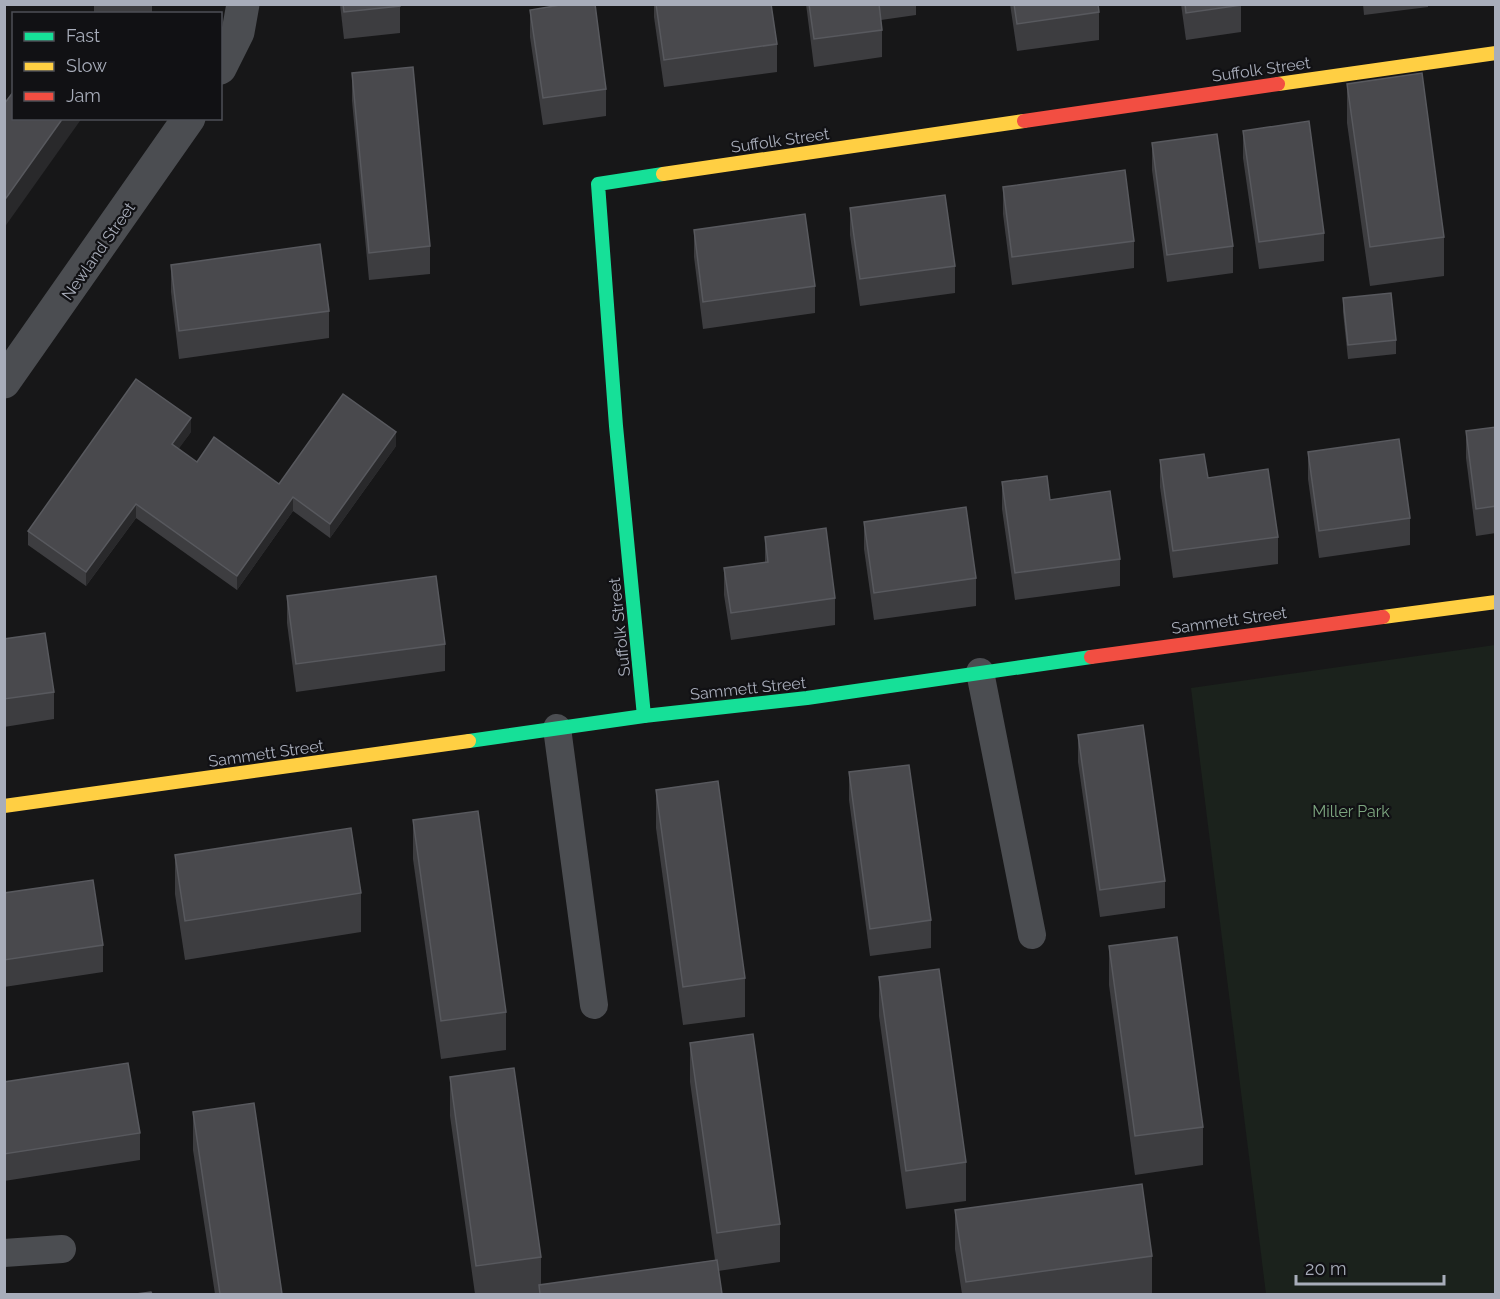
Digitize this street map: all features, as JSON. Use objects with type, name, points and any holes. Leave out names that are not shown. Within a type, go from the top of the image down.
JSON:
[{"type":"street","points":[[222,64],[238,32],[243,4]]},
{"type":"street","name":"Suffolk Street","points":[[644,716],[616,426],[598,184],[1180,97],[1496,53]]},
{"type":"street","name":"Newland Street","points":[[4,382],[188,120]]},
{"type":"street","name":"Sammett Street","points":[[4,806],[644,716],[807,698],[980,672],[1496,602]]},
{"type":"lane","points":[[980,672],[1032,935]]},
{"type":"lane","points":[[557,728],[594,1005]]},
{"type":"lane","points":[[4,1253],[62,1249]]},
{"type":"green space","name":"Miller Park","points":[[1495,645],[1495,1294],[1266,1294],[1191,688]]},
{"type":"building","points":[[343,4],[400,4],[400,6],[344,12]]},
{"type":"building","points":[[566,4],[595,4],[606,89],[543,98],[530,10]]},
{"type":"building","points":[[656,4],[771,4],[777,44],[664,60]]},
{"type":"building","points":[[809,4],[879,4],[882,30],[814,39]]},
{"type":"building","points":[[1014,4],[1098,4],[1099,12],[1017,24]]},
{"type":"building","points":[[1185,4],[1241,4],[1241,5],[1186,13]]},
{"type":"building","points":[[413,67],[430,246],[369,253],[352,73]]},
{"type":"building","points":[[1422,73],[1444,237],[1370,247],[1347,84]]},
{"type":"building","points":[[12,94],[12,120],[62,120],[4,201],[4,104]]},
{"type":"building","points":[[1309,121],[1324,233],[1259,242],[1243,131]]},
{"type":"building","points":[[1217,134],[1233,246],[1167,255],[1152,143]]},
{"type":"building","points":[[1125,170],[1134,241],[1012,257],[1003,187]]},
{"type":"building","points":[[945,195],[955,266],[860,279],[850,208]]},
{"type":"building","points":[[805,214],[815,286],[703,302],[694,230]]},
{"type":"building","points":[[320,244],[329,311],[179,331],[171,265]]},
{"type":"building","points":[[1391,293],[1396,340],[1348,345],[1343,298]]},
{"type":"building","points":[[136,379],[191,418],[172,444],[197,462],[214,437],[279,484],[343,394],[396,432],[330,524],[293,497],[237,576],[136,504],[86,572],[28,531]]},
{"type":"building","points":[[1496,427],[1496,506],[1476,509],[1466,431]]},
{"type":"building","points":[[1399,439],[1410,518],[1319,531],[1308,452]]},
{"type":"building","points":[[1204,454],[1208,478],[1268,469],[1278,537],[1173,551],[1160,460]]},
{"type":"building","points":[[1047,476],[1050,500],[1110,491],[1120,559],[1015,573],[1002,482]]},
{"type":"building","points":[[966,507],[976,578],[874,593],[864,522]]},
{"type":"building","points":[[826,528],[835,598],[731,613],[724,568],[768,562],[765,537]]},
{"type":"building","points":[[436,576],[445,644],[296,664],[287,596]]},
{"type":"building","points":[[45,633],[54,692],[4,699],[4,639]]},
{"type":"building","points":[[1143,725],[1165,881],[1100,890],[1078,735]]},
{"type":"building","points":[[909,765],[931,920],[870,929],[849,772]]},
{"type":"building","points":[[718,781],[745,978],[683,987],[656,790]]},
{"type":"building","points":[[478,811],[506,1012],[441,1021],[413,820]]},
{"type":"building","points":[[351,828],[361,893],[185,921],[175,855]]},
{"type":"building","points":[[93,880],[103,945],[4,960],[4,893]]},
{"type":"building","points":[[1177,937],[1203,1127],[1135,1136],[1109,946]]},
{"type":"building","points":[[939,969],[966,1162],[906,1171],[879,977]]},
{"type":"building","points":[[753,1034],[780,1224],[717,1233],[690,1043]]},
{"type":"building","points":[[128,1063],[140,1133],[4,1154],[4,1082]]},
{"type":"building","points":[[514,1068],[541,1257],[476,1266],[450,1077]]},
{"type":"building","points":[[254,1103],[282,1294],[220,1294],[193,1112]]},
{"type":"building","points":[[1142,1184],[1152,1256],[966,1282],[955,1210]]},
{"type":"building","points":[[717,1260],[722,1294],[540,1294],[539,1285]]},
{"type":"traffic: fast","points":[[644,716],[616,426],[598,184],[663,174]]},
{"type":"traffic: fast","points":[[469,741],[644,716],[807,698],[1091,657]]},
{"type":"traffic: slow","points":[[1278,84],[1496,53]]},
{"type":"traffic: slow","points":[[663,174],[1024,121]]},
{"type":"traffic: slow","points":[[1383,617],[1496,602]]},
{"type":"traffic: slow","points":[[4,806],[469,741]]},
{"type":"traffic: jam","points":[[1024,121],[1278,84]]},
{"type":"traffic: jam","points":[[1091,657],[1383,617]]}]
